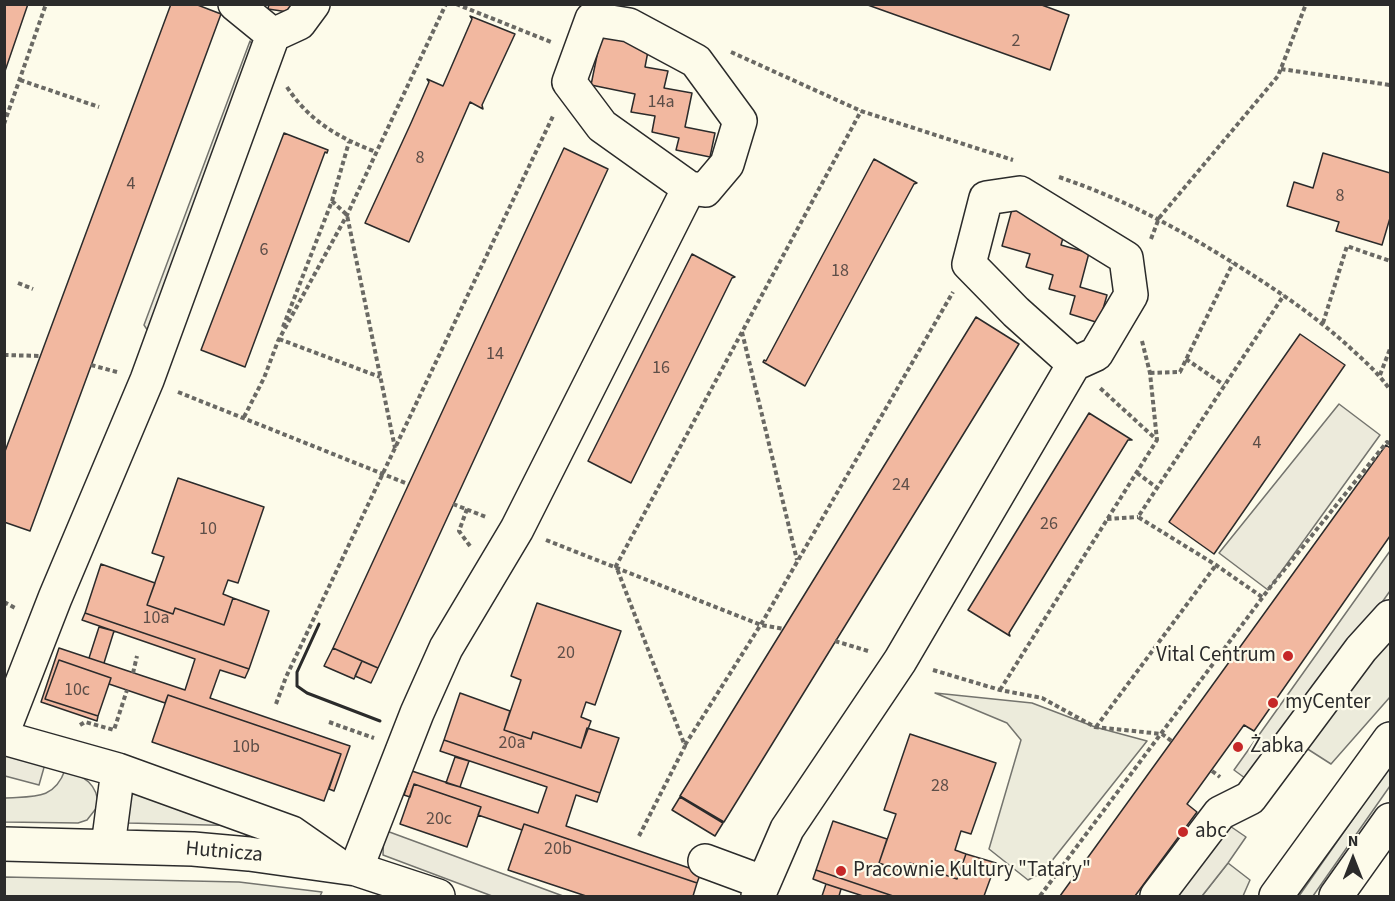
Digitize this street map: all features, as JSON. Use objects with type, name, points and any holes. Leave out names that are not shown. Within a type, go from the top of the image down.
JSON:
[{"type":"street","points":[[235,4],[270,45]]},
{"type":"street","points":[[4,729],[55,597],[147,380],[270,45],[299,23],[313,4]]},
{"type":"street","points":[[592,19],[629,25],[696,62],[740,122],[727,164],[705,190],[689,188],[602,126],[574,68],[592,19]]},
{"type":"street","points":[[4,738],[118,770],[292,833],[347,867],[446,648],[517,529],[689,188]]},
{"type":"street","points":[[705,861],[755,887],[787,829],[900,661],[1074,364],[1096,354],[1131,295],[1126,258],[1020,193],[986,198],[969,264],[1016,312],[1074,364]]},
{"type":"street","points":[[1157,897],[1220,813],[1250,798],[1361,649],[1390,618]]},
{"type":"street","points":[[1276,897],[1390,738]]},
{"type":"street","points":[[108,846],[118,770]]},
{"type":"street","points":[[1336,897],[1390,820]]},
{"type":"street","name":"Hutnicza","points":[[4,844],[193,849],[347,867],[438,897]]},
{"type":"path","points":[[4,123],[46,4]]},
{"type":"path","points":[[278,341],[347,215],[446,4]]},
{"type":"path","points":[[276,704],[286,677],[574,68],[456,4]]},
{"type":"path","points":[[1000,690],[1157,440],[1150,373],[1131,295],[1159,218],[1278,76],[1306,4]]},
{"type":"path","points":[[270,45],[301,110],[349,142],[376,152]]},
{"type":"path","points":[[1281,69],[1390,85]]},
{"type":"path","points":[[20,80],[99,107]]},
{"type":"path","points":[[685,746],[616,566],[861,111]]},
{"type":"path","points":[[244,417],[264,378],[332,201],[349,142]]},
{"type":"path","points":[[332,201],[347,215],[395,448]]},
{"type":"path","points":[[1323,323],[1347,246],[1390,261]]},
{"type":"path","points":[[1150,373],[1179,372],[1233,263]]},
{"type":"path","points":[[639,836],[685,746],[761,625],[969,264]]},
{"type":"path","points":[[18,283],[33,289]]},
{"type":"path","points":[[1138,517],[1284,295]]},
{"type":"path","points":[[742,332],[798,561]]},
{"type":"path","points":[[278,341],[380,377]]},
{"type":"path","points":[[1380,375],[1390,349]]},
{"type":"path","points":[[4,355],[41,356]]},
{"type":"path","points":[[1186,359],[1224,385]]},
{"type":"path","points":[[1074,364],[1157,440]]},
{"type":"path","points":[[91,365],[147,380],[408,484]]},
{"type":"path","points":[[1040,897],[1262,597],[1387,442],[1390,444]]},
{"type":"path","points":[[1137,473],[1156,487]]},
{"type":"path","points":[[453,504],[616,566],[761,625],[784,629]]},
{"type":"path","points":[[1107,519],[1138,517],[1216,565],[1262,597]]},
{"type":"path","points":[[1095,727],[1216,565]]},
{"type":"path","points":[[835,641],[1000,690],[1042,698],[1095,727],[1162,734],[1173,742]]},
{"type":"path","points":[[133,673],[137,656]]},
{"type":"path","points":[[77,728],[85,722],[114,730],[127,690]]},
{"type":"path","points":[[329,722],[375,738]]},
{"type":"shaded area","points":[[250,41],[261,57],[156,343],[144,325]]},
{"type":"shaded area","points":[[1339,404],[1380,435],[1268,590],[1219,553]]},
{"type":"shaded area","points":[[1390,551],[1390,591],[1253,784],[1234,770]]},
{"type":"shaded area","points":[[1390,634],[1390,697],[1331,764],[1306,748]]},
{"type":"shaded area","points":[[935,693],[1032,703],[1095,727],[1147,741],[1043,872],[1028,880],[989,849],[1021,740],[1007,723]]},
{"type":"shaded area","points":[[5,753],[45,764],[39,785],[5,776]]},
{"type":"shaded area","points":[[1390,766],[1390,786],[1313,896],[1299,896]]},
{"type":"shaded area","points":[[65,770],[84,778],[96,792],[98,806],[87,820],[78,823],[5,822],[4,798],[41,795],[48,792],[55,787]]},
{"type":"shaded area","points":[[134,788],[248,826],[128,823],[125,818]]},
{"type":"shaded area","points":[[1227,824],[1246,837],[1228,863],[1202,896],[1171,896]]},
{"type":"shaded area","points":[[384,830],[563,896],[492,896],[383,855]]},
{"type":"shaded area","points":[[1228,863],[1250,880],[1243,896],[1202,896]]},
{"type":"shaded area","points":[[5,877],[239,882],[322,892],[320,896],[5,896]]},
{"type":"building","points":[[4,4],[28,4],[4,74]]},
{"type":"building","points":[[171,4],[195,4],[221,14],[30,531],[4,522],[4,454]]},
{"type":"building","points":[[269,4],[296,4],[295,13],[268,9]]},
{"type":"building","points":[[865,4],[1039,4],[1069,15],[1050,70]]},
{"type":"building","points":[[470,16],[515,34],[482,105],[483,109],[470,102],[409,242],[365,223],[429,82],[427,79],[443,86],[472,19]]},
{"type":"building","points":[[601,36],[649,46],[645,67],[668,71],[664,88],[692,93],[685,127],[715,133],[710,157],[676,150],[679,138],[652,132],[655,116],[631,112],[635,94],[591,85]]},
{"type":"building","points":[[284,133],[328,150],[327,153],[325,152],[245,367],[201,350]]},
{"type":"building","points":[[564,148],[608,169],[378,668],[333,648]]},
{"type":"building","points":[[1323,153],[1390,173],[1390,218],[1382,245],[1336,231],[1339,222],[1287,206],[1294,182],[1313,188]]},
{"type":"building","points":[[874,159],[917,183],[914,184],[805,386],[763,362],[766,361]]},
{"type":"building","points":[[1014,202],[1043,210],[1039,224],[1065,231],[1061,245],[1089,253],[1080,287],[1107,295],[1099,323],[1070,314],[1075,296],[1049,289],[1053,275],[1026,267],[1030,254],[1002,246]]},
{"type":"building","points":[[692,254],[735,277],[732,278],[631,483],[588,461]]},
{"type":"building","points":[[976,317],[1019,344],[724,822],[680,796]]},
{"type":"building","points":[[1300,334],[1345,365],[1214,554],[1169,522]]},
{"type":"building","points":[[1089,413],[1132,440],[1128,440],[1009,633],[1010,636],[968,610]]},
{"type":"building","points":[[1386,445],[1390,448],[1390,536],[1254,731],[1244,725],[1187,804],[1197,812],[1135,896],[1060,896]]},
{"type":"building","points":[[178,478],[264,507],[238,583],[228,580],[223,594],[233,598],[224,625],[175,608],[173,614],[147,605],[164,557],[152,553]]},
{"type":"building","points":[[101,564],[155,583],[147,605],[173,614],[175,608],[224,625],[233,598],[269,611],[249,669],[85,613]]},
{"type":"building","points":[[537,603],[621,631],[595,705],[586,702],[581,717],[591,721],[581,748],[533,732],[531,739],[504,730],[521,680],[511,676]]},
{"type":"building","points":[[85,613],[249,669],[245,678],[220,670],[210,698],[350,746],[334,791],[329,789],[341,754],[168,695],[165,703],[109,684],[111,678],[59,660],[45,699],[98,716],[97,721],[41,702],[59,648],[185,690],[195,659],[82,620]]},
{"type":"building","points":[[99,627],[114,631],[104,663],[89,658]]},
{"type":"building","points":[[333,648],[362,661],[354,679],[324,666]]},
{"type":"building","points":[[59,660],[111,678],[98,716],[45,699]]},
{"type":"building","points":[[362,661],[378,668],[371,683],[355,676]]},
{"type":"building","points":[[460,693],[510,711],[504,730],[531,739],[533,732],[581,748],[587,728],[619,738],[600,793],[444,740]]},
{"type":"building","points":[[168,695],[341,754],[324,801],[152,742]]},
{"type":"building","points":[[910,734],[996,763],[971,834],[961,831],[955,850],[966,854],[957,879],[910,863],[907,873],[879,863],[896,814],[884,810]]},
{"type":"building","points":[[444,740],[600,793],[597,802],[576,795],[566,826],[701,872],[697,883],[524,824],[522,830],[478,815],[481,807],[414,784],[410,797],[404,795],[412,771],[538,813],[547,787],[440,751]]},
{"type":"building","points":[[455,757],[469,761],[460,787],[446,783]]},
{"type":"building","points":[[414,784],[481,807],[467,847],[400,824]]},
{"type":"building","points":[[680,797],[723,823],[715,836],[672,810]]},
{"type":"building","points":[[833,821],[887,839],[879,863],[907,873],[910,863],[957,879],[966,854],[996,863],[984,896],[893,896],[816,870]]},
{"type":"building","points":[[524,824],[697,883],[693,896],[586,896],[508,870]]},
{"type":"building","points":[[816,870],[893,896],[863,896],[826,884],[813,879]]},
{"type":"building","points":[[826,884],[841,889],[839,896],[822,896]]},
{"type":"wall","points":[[319,624],[297,672],[297,686],[307,693],[380,721]]},
{"type":"place","name":"Vital Centrum","points":[[1288,656]]},
{"type":"place","name":"myCenter","points":[[1273,703]]},
{"type":"place","name":"Żabka","points":[[1238,747]]},
{"type":"place","name":"abc","points":[[1183,832]]},
{"type":"place","name":"Pracownie Kultury \"Tatary\"","points":[[841,871]]}]
